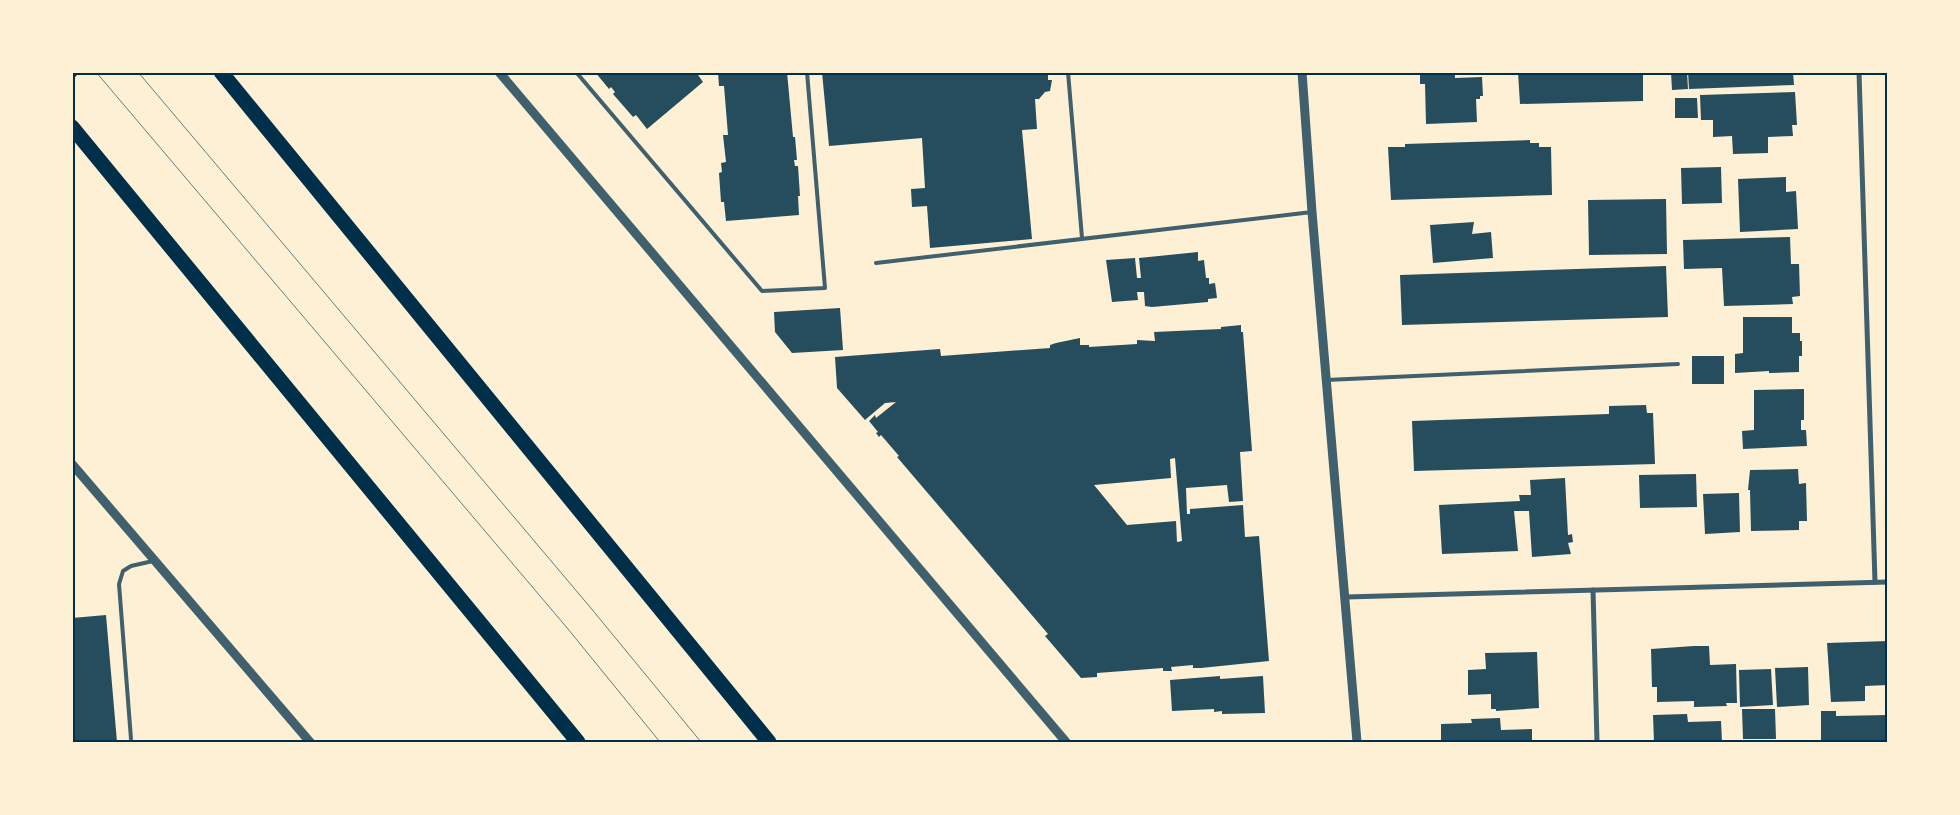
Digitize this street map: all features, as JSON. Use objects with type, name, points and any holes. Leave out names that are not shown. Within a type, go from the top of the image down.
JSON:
[{"type":"highway","points":[[221,72],[769,742]]},
{"type":"highway","points":[[72,127],[578,742]]},
{"type":"street","points":[[499,72],[1066,742]]},
{"type":"street","points":[[1302,72],[1357,742]]},
{"type":"street","points":[[1859,72],[1875,582]]},
{"type":"street","points":[[72,464],[310,742]]},
{"type":"street","points":[[1346,597],[1888,582]]},
{"type":"street","points":[[1593,590],[1597,742]]},
{"type":"lane","points":[[576,72],[762,291],[825,288],[807,72]]},
{"type":"lane","points":[[1068,72],[1082,238]]},
{"type":"lane","points":[[876,263],[1312,212]]},
{"type":"lane","points":[[1326,380],[1678,364]]},
{"type":"lane","points":[[131,739],[119,584],[123,571],[131,566],[155,561]]},
{"type":"building","points":[[595,72],[696,72],[703,82],[647,129],[636,115],[633,117],[613,94],[615,92],[611,87],[609,89]]},
{"type":"building","points":[[718,72],[787,72],[797,160],[794,160],[795,166],[798,166],[799,215],[726,221],[724,202],[721,202],[719,173],[722,172],[721,163],[726,162],[723,135],[728,135],[724,86],[719,86]]},
{"type":"building","points":[[822,72],[1048,72],[1048,80],[1052,80],[1050,91],[1045,92],[1039,99],[1035,99],[1037,129],[1022,130],[1032,239],[930,248],[927,206],[912,207],[911,189],[925,188],[922,138],[829,146]]},
{"type":"building","points":[[1420,72],[1455,72],[1455,78],[1482,77],[1483,96],[1480,96],[1480,99],[1476,99],[1477,122],[1426,124],[1425,84],[1420,84]]},
{"type":"building","points":[[1518,72],[1643,72],[1643,101],[1520,104]]},
{"type":"building","points":[[1671,72],[1687,72],[1688,89],[1672,90]]},
{"type":"building","points":[[1688,72],[1793,72],[1794,85],[1689,89]]},
{"type":"building","points":[[1795,92],[1797,125],[1792,125],[1793,136],[1768,137],[1768,153],[1733,154],[1732,136],[1713,137],[1713,120],[1701,120],[1700,95]]},
{"type":"building","points":[[1675,98],[1697,98],[1698,118],[1675,118]]},
{"type":"building","points":[[1530,140],[1530,143],[1539,143],[1539,147],[1551,147],[1552,195],[1391,200],[1388,147],[1405,147],[1405,144]]},
{"type":"building","points":[[1721,167],[1722,203],[1682,204],[1681,168]]},
{"type":"building","points":[[1786,177],[1786,192],[1796,191],[1798,229],[1740,232],[1738,179]]},
{"type":"building","points":[[1666,199],[1667,254],[1589,255],[1588,200]]},
{"type":"building","points":[[1474,222],[1472,234],[1491,232],[1493,258],[1433,263],[1430,225]]},
{"type":"building","points":[[1790,237],[1791,264],[1799,264],[1800,296],[1792,297],[1793,304],[1724,306],[1722,268],[1684,269],[1683,240]]},
{"type":"building","points":[[1198,252],[1198,261],[1204,260],[1206,278],[1209,278],[1209,284],[1215,283],[1217,298],[1208,299],[1208,302],[1152,307],[1145,306],[1144,292],[1137,292],[1138,300],[1112,302],[1106,260],[1135,258],[1137,278],[1141,278],[1139,258]]},
{"type":"building","points":[[1666,266],[1668,317],[1402,325],[1400,275]]},
{"type":"building","points":[[840,308],[843,350],[792,353],[775,332],[774,312]]},
{"type":"building","points":[[1743,317],[1792,317],[1792,333],[1800,333],[1800,341],[1802,341],[1802,356],[1799,356],[1799,372],[1735,373],[1735,354],[1743,353]]},
{"type":"building","points":[[1241,325],[1241,332],[1243,332],[1252,451],[1240,452],[1243,501],[1229,502],[1227,485],[1186,488],[1187,514],[1190,514],[1190,509],[1243,505],[1245,537],[1259,536],[1269,661],[1201,668],[1193,668],[1193,665],[1171,667],[1172,671],[1163,671],[1163,668],[1097,673],[1097,677],[1081,678],[1045,636],[1048,634],[897,457],[899,456],[881,435],[879,437],[876,433],[878,432],[869,421],[875,415],[876,418],[896,402],[885,403],[865,420],[837,388],[835,357],[940,349],[941,356],[1050,348],[1050,345],[1056,343],[1080,338],[1080,345],[1089,345],[1089,347],[1137,344],[1137,340],[1155,341],[1154,332],[1221,329],[1221,327]],"holes":[[[1175,458],[1182,541],[1177,542],[1176,521],[1127,525],[1094,485],[1171,478],[1170,459]]]},
{"type":"building","points":[[1692,356],[1724,356],[1724,384],[1692,384]]},
{"type":"building","points":[[1804,389],[1804,420],[1801,420],[1801,430],[1806,430],[1807,446],[1743,449],[1742,431],[1754,430],[1754,390]]},
{"type":"building","points":[[1646,405],[1647,413],[1653,413],[1655,464],[1414,471],[1412,421],[1609,414],[1609,406]]},
{"type":"building","points":[[1798,469],[1799,484],[1806,483],[1807,521],[1799,521],[1799,530],[1751,531],[1750,490],[1748,490],[1750,470]]},
{"type":"building","points":[[1696,474],[1697,507],[1640,508],[1639,475]]},
{"type":"building","points":[[1565,478],[1568,535],[1572,534],[1573,542],[1568,543],[1571,554],[1532,557],[1529,511],[1514,511],[1518,551],[1442,554],[1439,505],[1520,501],[1519,495],[1531,495],[1530,480]]},
{"type":"building","points":[[1739,493],[1740,532],[1705,534],[1703,494]]},
{"type":"building","points":[[106,615],[117,742],[72,742],[72,618]]},
{"type":"building","points":[[1888,641],[1888,685],[1865,686],[1865,701],[1831,702],[1827,643]]},
{"type":"building","points":[[1709,646],[1710,665],[1736,664],[1737,703],[1726,703],[1727,706],[1694,707],[1694,701],[1657,702],[1657,687],[1652,687],[1651,649]]},
{"type":"building","points":[[1537,652],[1539,708],[1496,711],[1496,709],[1491,709],[1491,694],[1468,695],[1468,670],[1486,669],[1485,653]]},
{"type":"building","points":[[1808,667],[1809,705],[1777,707],[1775,668]]},
{"type":"building","points":[[1771,669],[1773,705],[1740,707],[1739,670]]},
{"type":"building","points":[[1220,676],[1220,679],[1263,676],[1265,713],[1222,714],[1222,711],[1214,712],[1214,709],[1172,711],[1170,680]]},
{"type":"building","points":[[1742,709],[1775,709],[1776,739],[1743,739]]},
{"type":"building","points":[[1821,711],[1836,711],[1836,716],[1888,715],[1888,742],[1821,742]]},
{"type":"building","points":[[1687,714],[1688,722],[1721,721],[1722,742],[1654,742],[1653,715]]},
{"type":"building","points":[[1500,718],[1501,730],[1532,729],[1532,742],[1441,742],[1441,724],[1472,723],[1471,719]]},
{"type":"tram line","points":[[96,72],[568,629],[660,742]]},
{"type":"tram line","points":[[138,72],[590,607],[701,742]]}]
